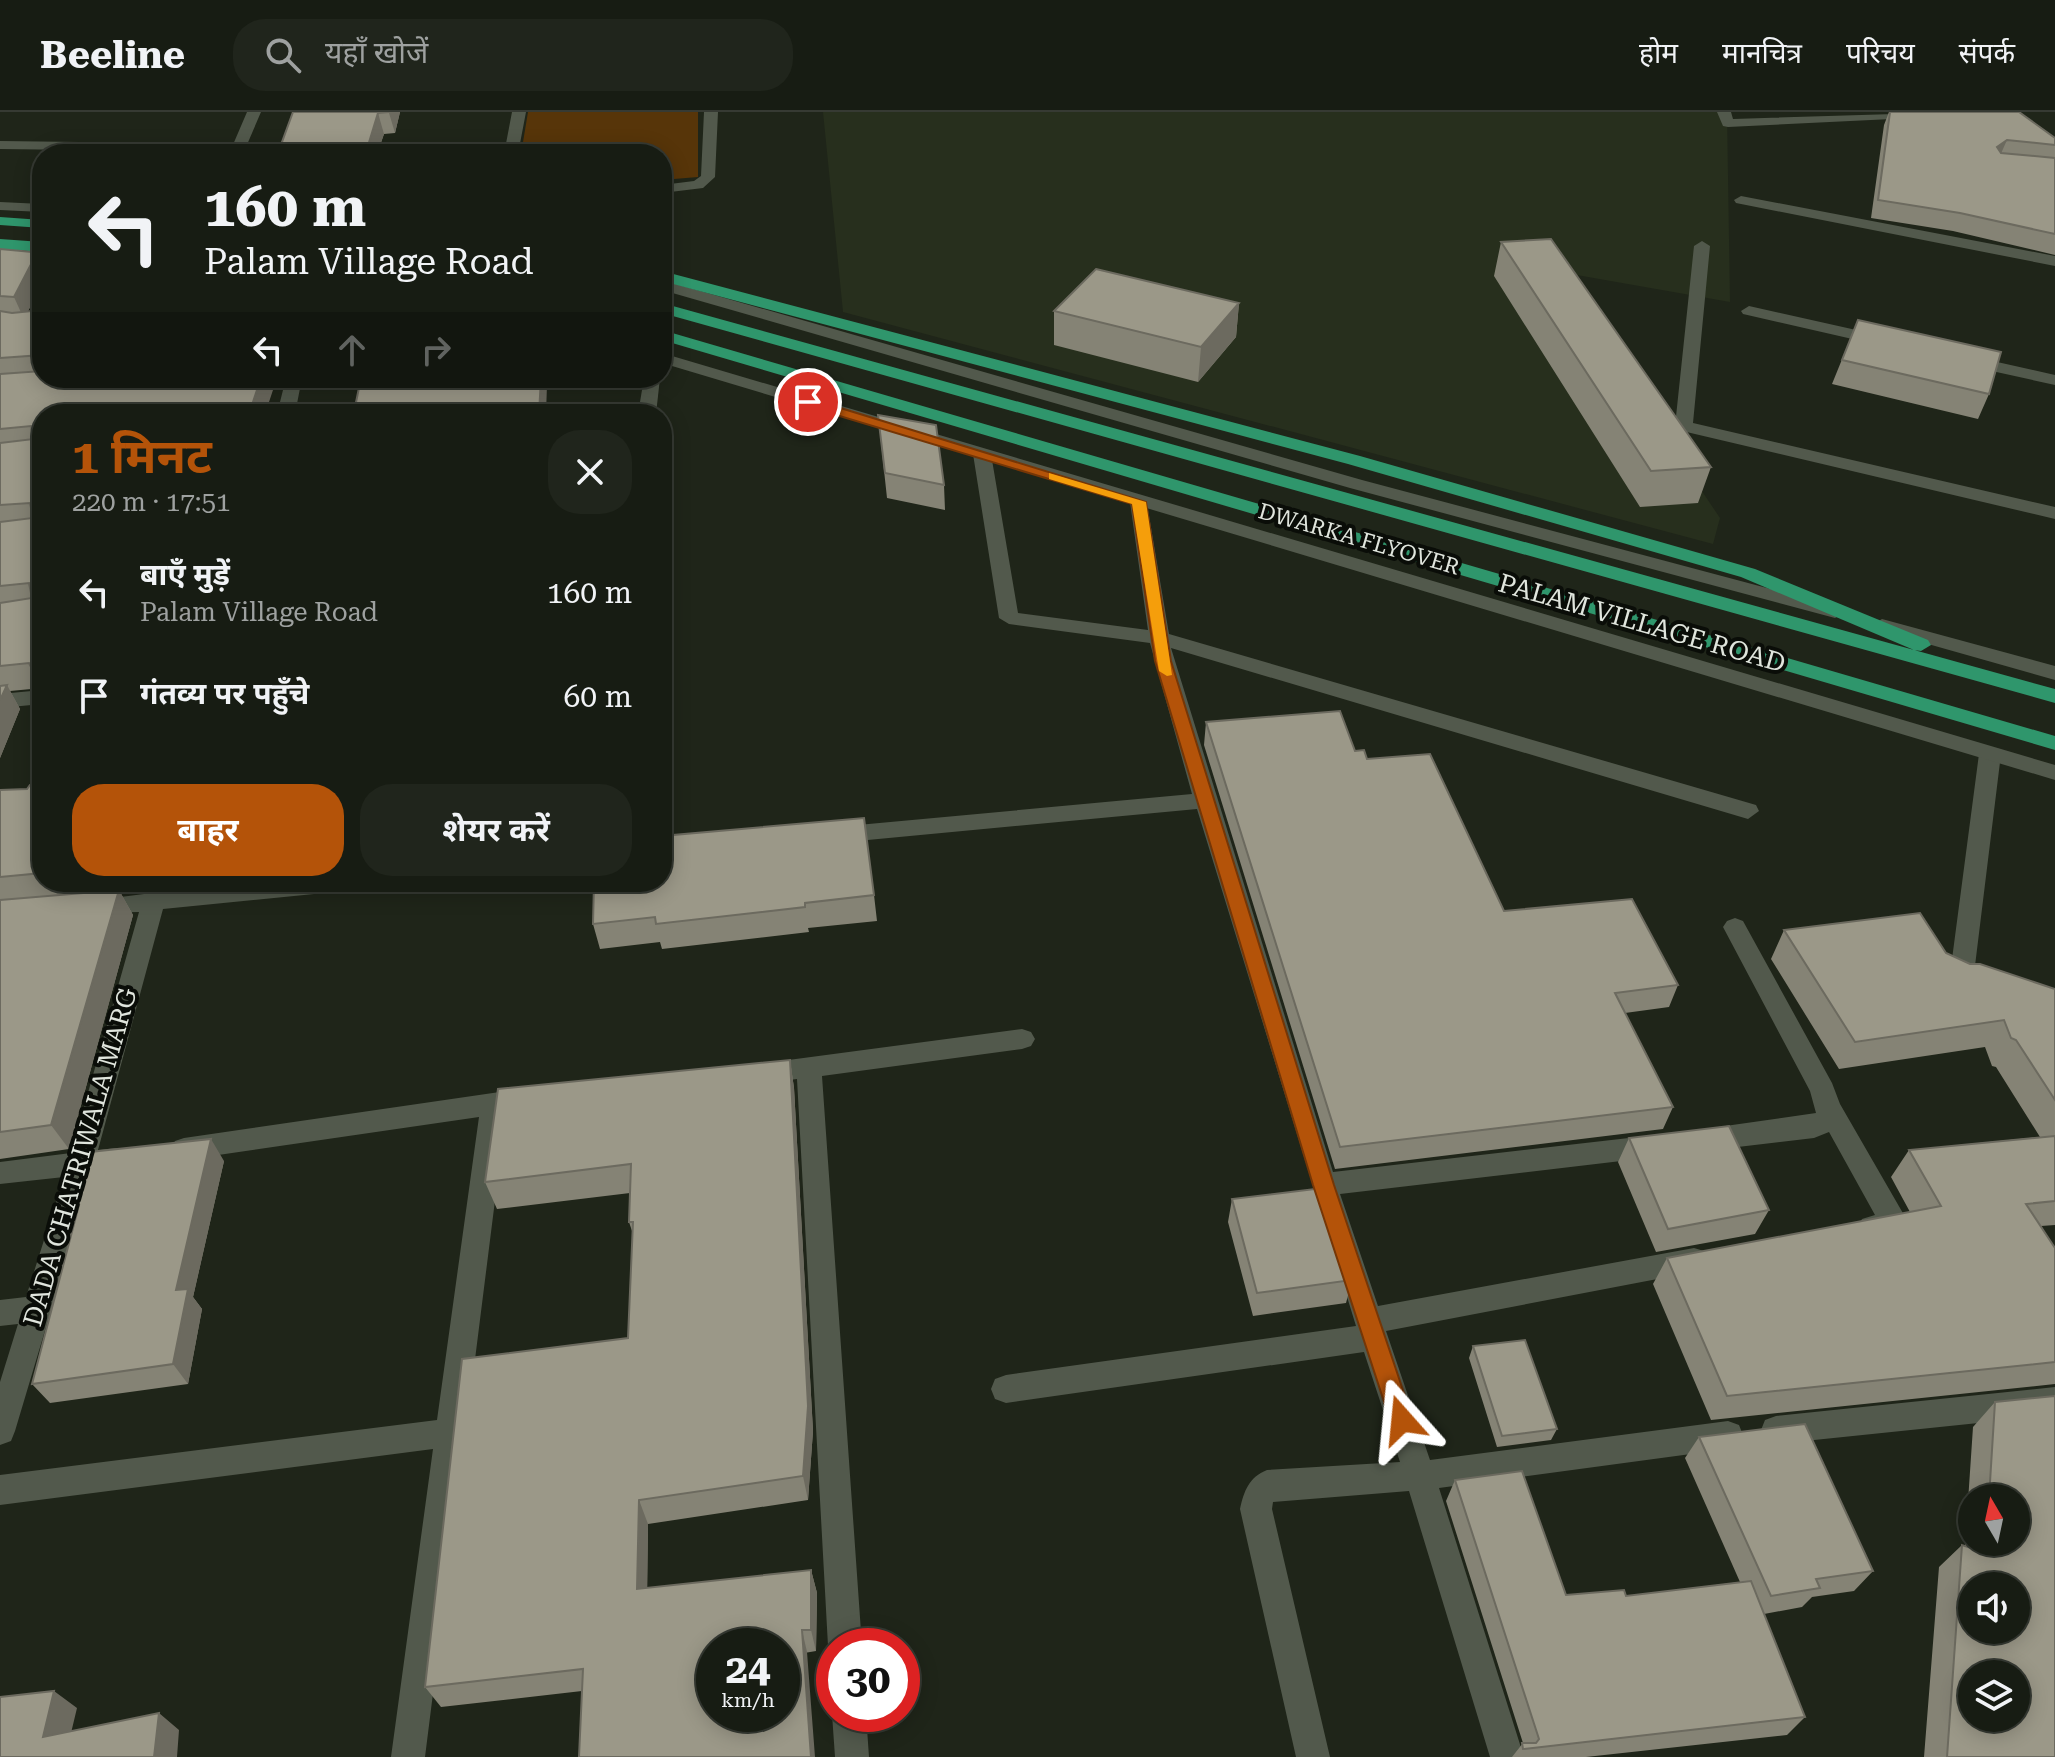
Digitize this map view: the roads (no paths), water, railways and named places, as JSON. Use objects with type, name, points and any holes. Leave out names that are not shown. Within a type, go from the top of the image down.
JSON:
[{"type":"main road","points":[[0,221],[32,223]]},
{"type":"main road","points":[[0,244],[32,246]]},
{"type":"main road","points":[[672,279],[1354,460],[1748,573],[2025,687]]},
{"type":"main road","name":"DWARKA FLYOVER","points":[[672,311],[2055,696]]},
{"type":"main road","name":"DWARKA FLYOVER","points":[[672,338],[2055,743]]},
{"type":"street","points":[[240,144],[254,112]]},
{"type":"street","points":[[513,144],[519,112]]},
{"type":"street","points":[[672,188],[698,185],[708,177],[711,112]]},
{"type":"street","points":[[1724,112],[1728,123],[1954,112]]},
{"type":"street","points":[[0,145],[32,146]]},
{"type":"street","points":[[1741,200],[2055,261]]},
{"type":"street","points":[[0,206],[32,208]]},
{"type":"street","points":[[1702,246],[1684,426],[2055,513]]},
{"type":"street","points":[[672,288],[1356,484],[2055,673]]},
{"type":"street","points":[[1749,311],[1902,346]]},
{"type":"street","points":[[1948,356],[2055,380]]},
{"type":"street","name":"PALAM VILLAGE ROAD","points":[[672,361],[2055,773]]},
{"type":"street","points":[[982,454],[1009,618],[1160,638],[1748,811]]},
{"type":"street","points":[[1139,502],[1163,661],[1323,1185],[1420,1476],[1507,1757]]},
{"type":"street","points":[[0,701],[32,698]]},
{"type":"street","points":[[1961,982],[1990,754]]},
{"type":"street","points":[[812,837],[1207,800]]},
{"type":"street","points":[[77,908],[157,892]]},
{"type":"street","name":"DADA CHATRIWALA MARG","points":[[0,1431],[81,1164],[157,892]]},
{"type":"street","points":[[1735,927],[1823,1090],[1831,1112],[1894,1223],[1848,1231]]},
{"type":"street","points":[[730,1077],[1022,1039]]},
{"type":"street","points":[[809,1069],[844,1628]]},
{"type":"street","points":[[0,1173],[557,1096]]},
{"type":"street","points":[[408,1757],[494,1103]]},
{"type":"street","points":[[1323,1185],[1814,1127],[1827,1123],[1831,1112]]},
{"type":"street","points":[[1006,1389],[1371,1329],[1726,1254]]},
{"type":"street","points":[[0,1313],[36,1309]]},
{"type":"street","points":[[1313,1757],[1256,1509],[1259,1495],[1267,1485],[1420,1476],[1721,1436],[2055,1401]]},
{"type":"street","points":[[0,1490],[449,1433]]},
{"type":"street","points":[[850,1732],[852,1757]]}]
